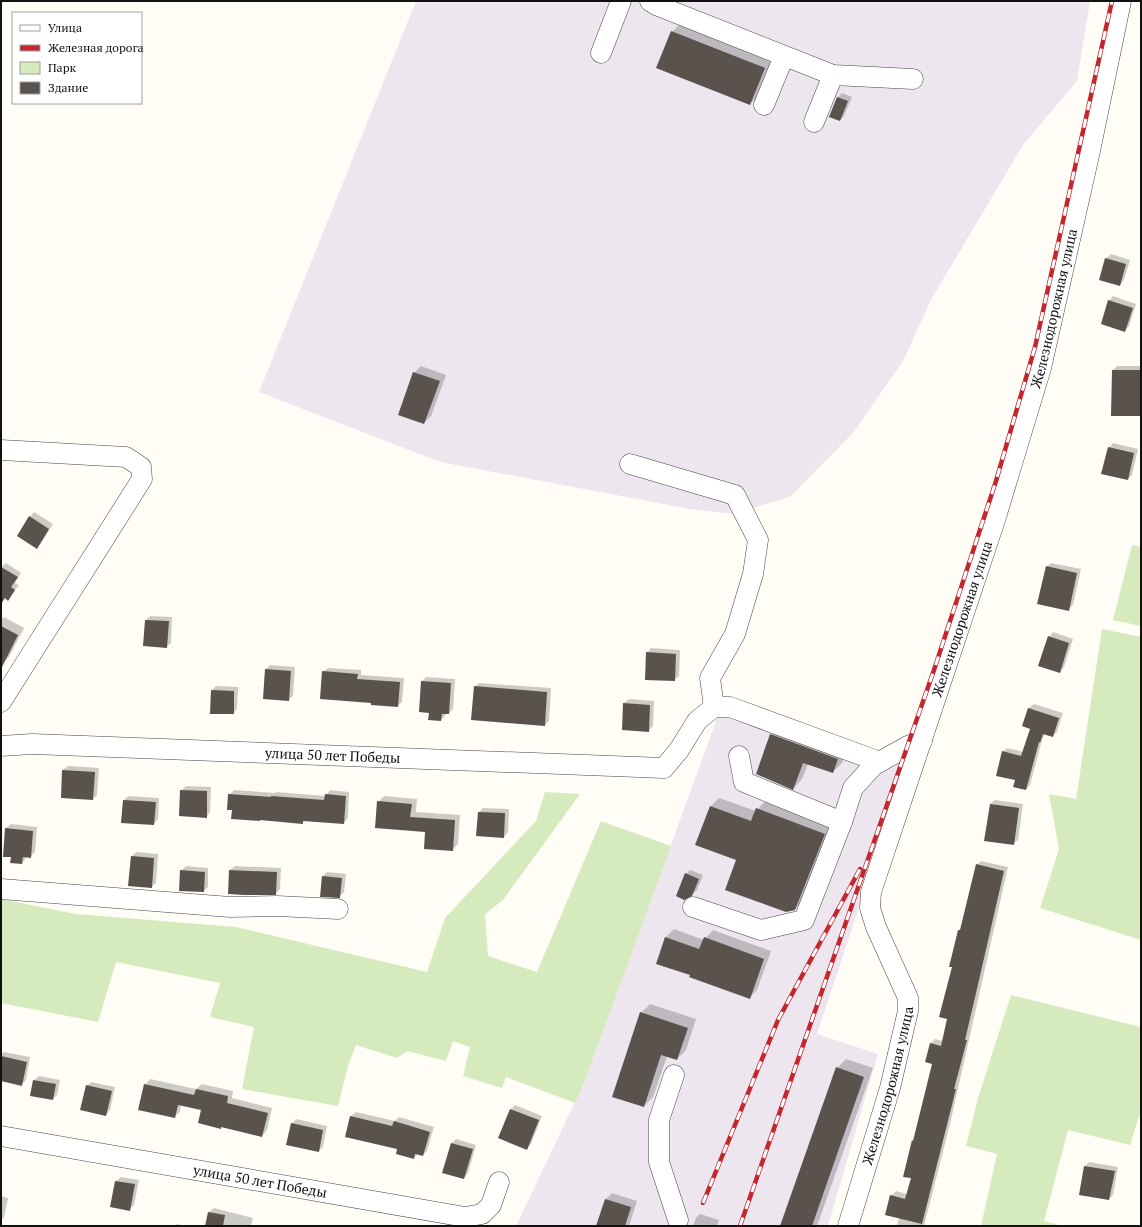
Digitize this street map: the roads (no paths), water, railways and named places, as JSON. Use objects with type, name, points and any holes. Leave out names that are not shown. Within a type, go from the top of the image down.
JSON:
[{"type":"street","points":[[601,53],[621,1]]},
{"type":"street","points":[[650,1],[656,5],[832,75],[913,79]]},
{"type":"street","name":"Железнодорожная улица","points":[[848,1226],[890,1088],[908,1011],[908,998],[876,927],[870,908],[871,892],[995,520],[1041,368],[1090,151],[1121,1]]},
{"type":"street","points":[[764,104],[784,56]]},
{"type":"street","points":[[814,122],[832,75]]},
{"type":"street","points":[[1,450],[126,457],[141,467],[142,479],[1,702]]},
{"type":"street","points":[[630,464],[735,494],[758,540],[753,574],[735,634],[710,678],[714,707],[730,707],[880,762]]},
{"type":"street","name":"улица 50 лет Победы","points":[[1,746],[32,744],[664,768],[679,750],[697,721],[714,707]]},
{"type":"street","points":[[693,907],[761,930],[804,920],[842,822],[853,788],[874,765],[908,746],[922,741]]},
{"type":"street","points":[[739,756],[744,782],[842,822]]},
{"type":"street","points":[[1,889],[230,907],[277,906],[338,909]]},
{"type":"street","points":[[674,1075],[659,1120],[659,1162],[677,1223]]},
{"type":"street","name":"улица 50 лет Победы","points":[[1,1136],[465,1217],[482,1214],[491,1205],[499,1182]]},
{"type":"street","points":[[677,1223],[684,1200]]},
{"type":"railway","points":[[740,1226],[934,670],[996,481],[1035,347],[1112,1]]},
{"type":"railway","points":[[703,1203],[778,1020],[860,869]]}]
